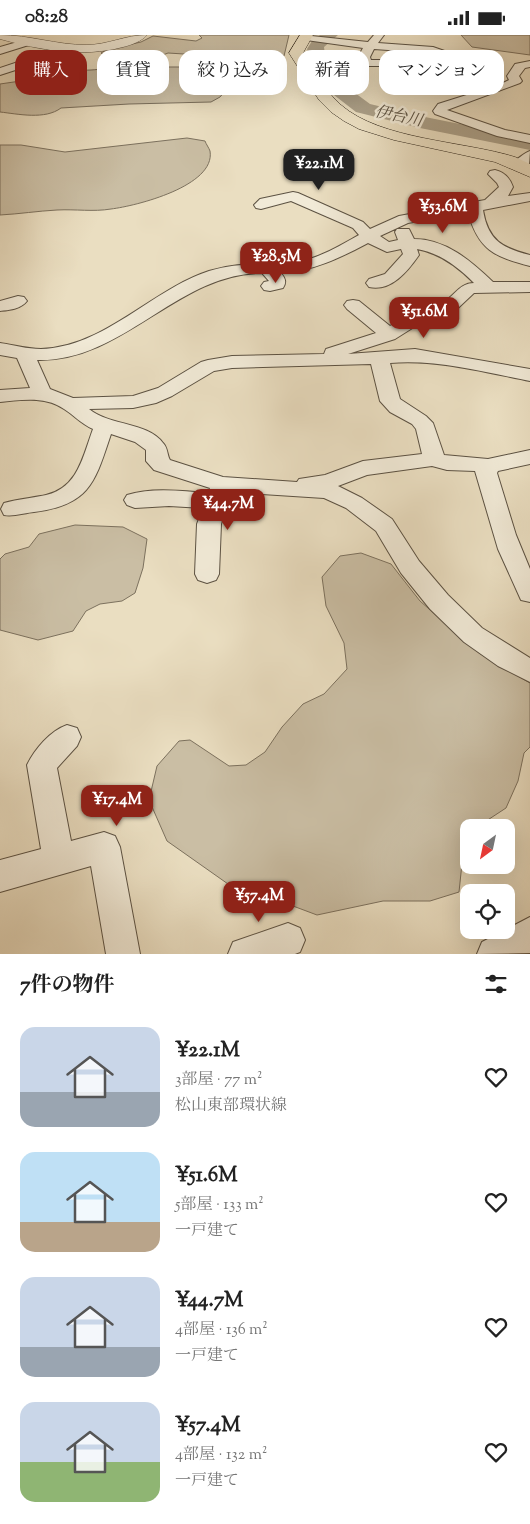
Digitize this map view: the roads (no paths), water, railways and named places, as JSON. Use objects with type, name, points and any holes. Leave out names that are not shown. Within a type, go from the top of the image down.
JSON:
[{"type":"main road","points":[[310,37],[298,47],[296,53],[325,97],[344,114],[366,125],[396,135],[526,164]]},
{"type":"street","points":[[0,35],[28,42],[74,44],[116,44],[141,35]]},
{"type":"street","points":[[379,35],[364,57],[367,63],[379,63]]},
{"type":"street","points":[[423,35],[433,50]]},
{"type":"street","points":[[310,37],[371,46],[433,50]]},
{"type":"street","points":[[0,51],[28,42]]},
{"type":"street","points":[[0,72],[64,51],[74,44]]},
{"type":"street","points":[[504,87],[516,81],[513,76],[516,67],[530,65]]},
{"type":"street","points":[[479,95],[442,107],[439,111],[502,133],[530,139]]},
{"type":"street","points":[[493,204],[492,201],[502,194],[506,187],[504,181],[495,174]]},
{"type":"street","points":[[261,205],[265,202],[293,196],[358,225],[368,235],[387,247],[418,243],[437,248],[469,267],[488,287]]},
{"type":"street","points":[[13,351],[57,352],[84,345],[146,313],[199,280],[230,271],[269,277],[314,263],[385,226],[404,219],[530,197]]},
{"type":"street","points":[[475,207],[475,214],[481,229],[499,251],[530,261]]},
{"type":"street","points":[[376,283],[392,278],[411,255],[401,229],[404,219]]},
{"type":"street","points":[[313,359],[389,335],[408,323],[451,305],[470,288],[530,287]]},
{"type":"street","points":[[0,305],[9,305],[18,301]]},
{"type":"street","points":[[353,305],[389,335]]},
{"type":"street","points":[[0,334],[42,393]]},
{"type":"street","points":[[71,404],[133,402],[149,399],[178,385],[208,366],[232,362],[313,359],[348,360],[415,355],[530,375]]},
{"type":"street","points":[[379,358],[390,401],[397,408],[419,420],[426,428],[434,459]]},
{"type":"street","points":[[0,395],[42,393],[71,404],[82,414],[104,426],[140,436],[155,446],[158,453],[157,461],[162,465],[219,493]]},
{"type":"street","points":[[12,509],[25,504],[49,502],[63,498],[75,491],[87,477],[104,426]]},
{"type":"street","points":[[283,487],[290,484],[320,484],[363,469],[383,465],[434,459],[442,463],[474,463],[488,466],[530,457]]},
{"type":"street","points":[[488,466],[486,473],[503,536],[517,571],[530,593]]},
{"type":"street","points":[[136,500],[283,487],[328,491],[341,495],[369,512],[384,525],[410,567],[438,602],[472,635],[530,671]]},
{"type":"street","points":[[207,574],[209,524],[219,493]]},
{"type":"street","points":[[59,859],[42,765],[67,737]]},
{"type":"street","points":[[0,876],[104,847],[124,954]]},
{"type":"street","points":[[494,954],[530,934]]},
{"type":"street","points":[[245,954],[288,939]]},
{"type":"waterway","name":"伊台川","points":[[330,35],[318,44],[315,49],[317,55],[340,91],[363,108],[420,122],[530,144]]}]
